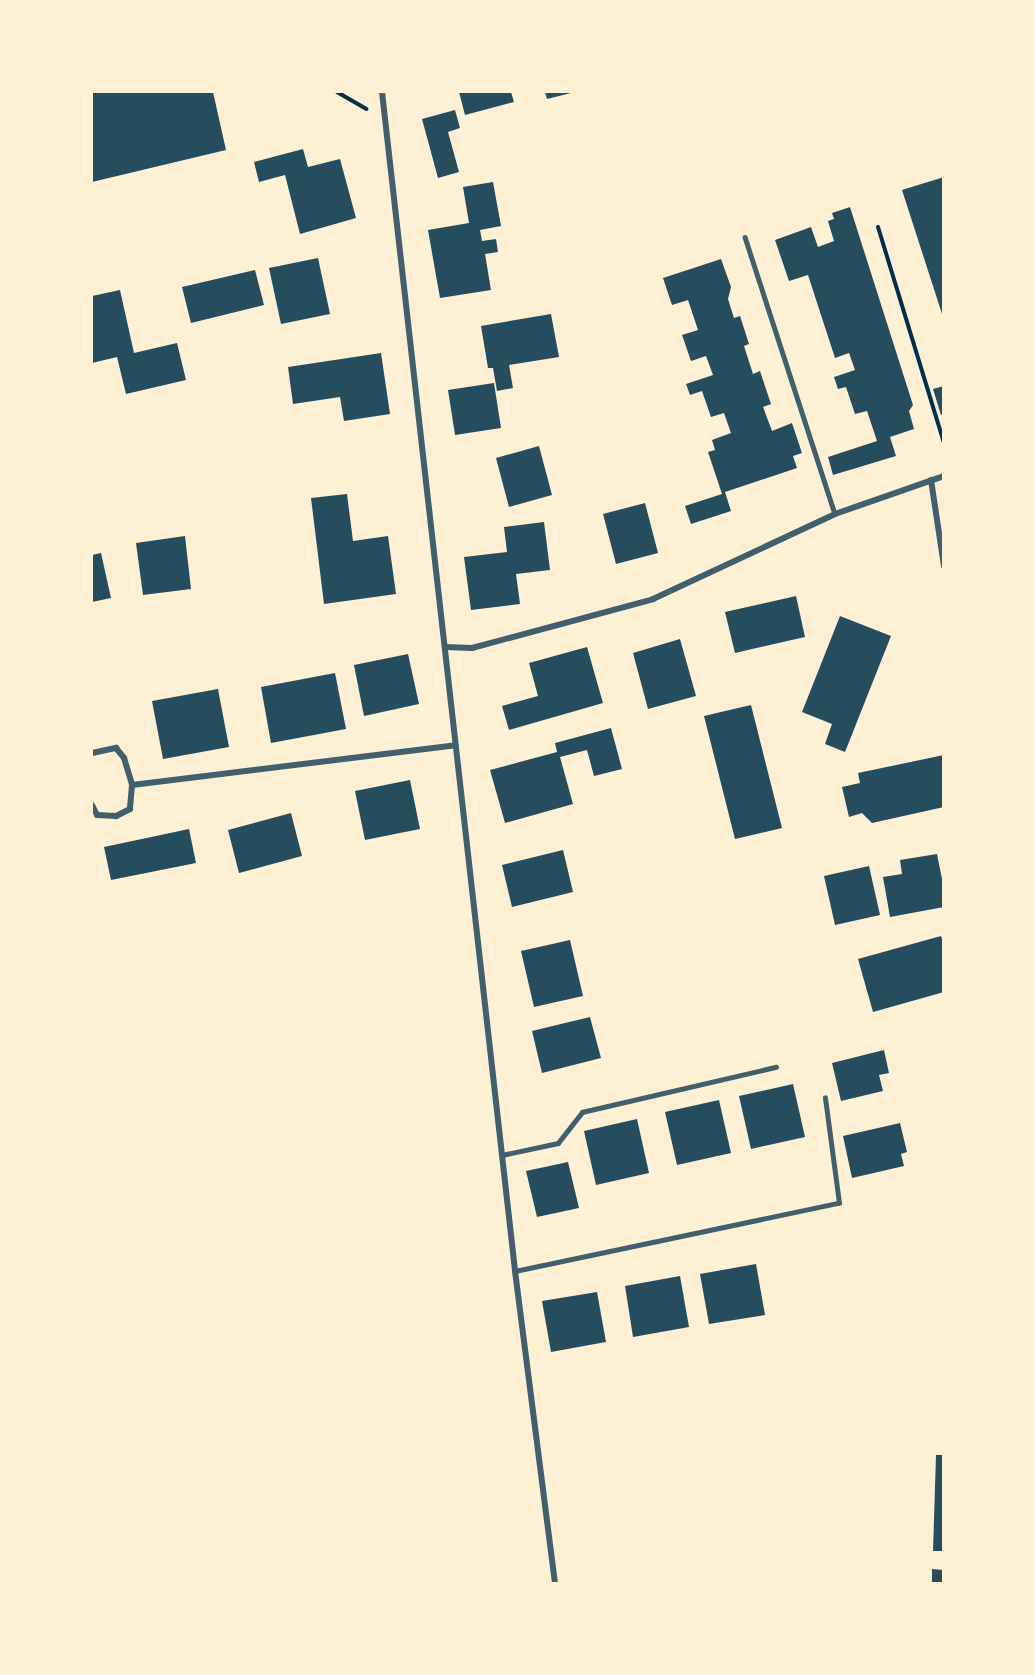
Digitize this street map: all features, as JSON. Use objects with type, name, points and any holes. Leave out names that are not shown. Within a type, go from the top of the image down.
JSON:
[{"type":"street","points":[[382,92],[515,1271],[555,1584]]},
{"type":"street","points":[[445,646],[472,648],[653,599],[835,514],[944,476]]},
{"type":"street","points":[[930,480],[944,566]]},
{"type":"street","points":[[132,786],[456,745]]},
{"type":"street","points":[[92,753],[116,748],[124,758],[132,786],[130,809],[116,816],[97,815],[92,805]]},
{"type":"lane","points":[[745,237],[835,514]]},
{"type":"lane","points":[[502,1155],[558,1143],[582,1112],[776,1067]]},
{"type":"lane","points":[[515,1271],[839,1203],[825,1098]]},
{"type":"path","points":[[337,92],[368,109],[384,107]]},
{"type":"path","points":[[878,227],[944,443]]},
{"type":"building","points":[[92,92],[213,92],[226,150],[92,182]]},
{"type":"building","points":[[459,92],[511,92],[514,102],[465,115]]},
{"type":"building","points":[[545,92],[575,92],[547,99]]},
{"type":"building","points":[[455,110],[460,128],[448,132],[459,172],[438,178],[422,119]]},
{"type":"building","points":[[303,149],[308,167],[340,159],[356,218],[300,234],[285,175],[259,182],[254,162]]},
{"type":"building","points":[[944,177],[944,317],[943,317],[902,190]]},
{"type":"building","points":[[493,182],[501,226],[480,230],[482,241],[496,239],[498,252],[485,254],[491,290],[440,298],[428,230],[469,223],[463,187]]},
{"type":"building","points":[[850,207],[913,405],[909,411],[914,429],[890,437],[896,456],[833,475],[828,457],[877,441],[867,411],[855,414],[846,387],[838,389],[834,377],[855,370],[849,353],[835,358],[808,275],[789,281],[775,240],[811,227],[818,247],[834,241],[828,221],[834,219],[832,213]]},
{"type":"building","points":[[318,258],[330,314],[281,324],[269,268]]},
{"type":"building","points":[[721,259],[731,287],[728,299],[734,318],[740,316],[749,344],[744,346],[753,374],[760,371],[771,404],[763,407],[772,431],[792,423],[802,453],[793,456],[797,468],[725,492],[731,511],[691,524],[685,506],[722,494],[708,452],[715,450],[712,440],[731,433],[724,413],[711,417],[702,391],[690,395],[686,384],[713,375],[706,356],[691,361],[682,335],[698,330],[688,300],[672,305],[663,278]]},
{"type":"building","points":[[255,270],[264,305],[191,323],[182,287]]},
{"type":"building","points":[[120,290],[134,353],[177,343],[186,380],[126,394],[117,357],[92,363],[92,296]]},
{"type":"building","points":[[551,314],[559,357],[509,365],[513,388],[497,391],[493,368],[488,368],[481,326]]},
{"type":"building","points":[[381,353],[390,414],[344,421],[340,397],[293,404],[288,367]]},
{"type":"building","points":[[494,383],[501,428],[455,435],[448,390]]},
{"type":"building","points":[[944,386],[944,414],[941,415],[933,389]]},
{"type":"building","points":[[539,446],[552,495],[509,507],[496,458]]},
{"type":"building","points":[[347,494],[353,541],[388,536],[396,594],[324,604],[311,498]]},
{"type":"building","points":[[645,503],[658,553],[616,564],[603,514]]},
{"type":"building","points":[[544,522],[550,570],[516,574],[520,604],[471,610],[464,557],[507,552],[504,527]]},
{"type":"building","points":[[185,536],[191,589],[143,595],[136,543]]},
{"type":"building","points":[[101,553],[111,598],[92,602],[92,555]]},
{"type":"building","points":[[796,596],[805,637],[735,653],[725,612]]},
{"type":"building","points":[[840,616],[891,636],[845,752],[825,744],[832,724],[802,712]]},
{"type":"building","points":[[680,639],[696,696],[648,709],[633,653]]},
{"type":"building","points":[[587,647],[603,703],[509,730],[502,706],[538,696],[529,663]]},
{"type":"building","points":[[408,654],[419,704],[364,716],[354,665]]},
{"type":"building","points":[[335,673],[346,729],[271,743],[261,687]]},
{"type":"building","points":[[218,689],[229,747],[163,759],[152,701]]},
{"type":"building","points":[[751,705],[782,828],[735,839],[704,716]]},
{"type":"building","points":[[611,728],[622,769],[594,776],[587,750],[560,757],[573,804],[505,823],[490,770],[557,752],[555,743]]},
{"type":"building","points":[[944,755],[944,807],[872,823],[862,813],[849,817],[842,787],[860,783],[858,773]]},
{"type":"building","points":[[410,780],[420,829],[365,840],[355,791]]},
{"type":"building","points":[[291,813],[302,856],[239,873],[228,830]]},
{"type":"building","points":[[189,829],[196,863],[111,880],[104,847]]},
{"type":"building","points":[[563,850],[573,892],[512,907],[502,865]]},
{"type":"building","points":[[937,854],[944,889],[944,907],[890,917],[883,877],[902,874],[900,860]]},
{"type":"building","points":[[869,866],[880,915],[835,925],[824,876]]},
{"type":"building","points":[[941,936],[944,945],[944,992],[873,1012],[858,959]]},
{"type":"building","points":[[570,940],[583,996],[534,1007],[521,951]]},
{"type":"building","points":[[590,1017],[601,1058],[542,1073],[532,1031]]},
{"type":"building","points":[[884,1050],[889,1073],[879,1075],[883,1091],[841,1101],[832,1063]]},
{"type":"building","points":[[793,1084],[805,1137],[751,1149],[739,1096]]},
{"type":"building","points":[[719,1100],[731,1153],[677,1165],[665,1112]]},
{"type":"building","points":[[637,1119],[649,1173],[596,1185],[584,1131]]},
{"type":"building","points":[[900,1123],[907,1152],[901,1154],[904,1166],[852,1178],[843,1136]]},
{"type":"building","points":[[568,1162],[579,1208],[537,1217],[526,1171]]},
{"type":"building","points":[[756,1264],[765,1315],[709,1324],[700,1274]]},
{"type":"building","points":[[680,1276],[689,1327],[633,1337],[625,1286]]},
{"type":"building","points":[[597,1292],[606,1342],[551,1352],[542,1301]]},
{"type":"building","points":[[936,1455],[944,1455],[944,1551],[933,1551]]},
{"type":"building","points":[[932,1569],[944,1570],[944,1584],[932,1584]]}]
